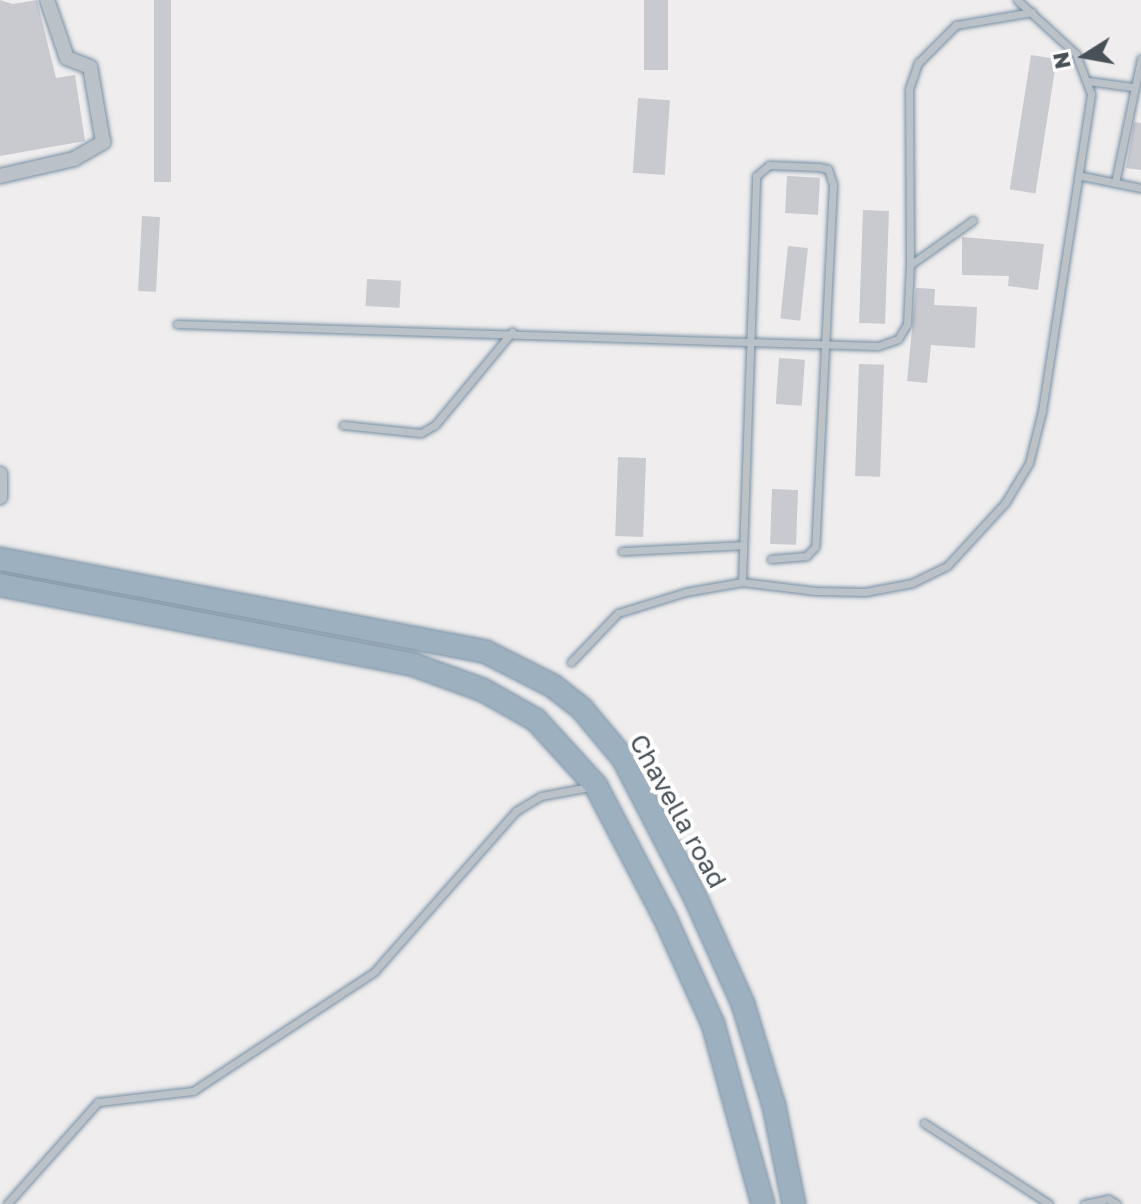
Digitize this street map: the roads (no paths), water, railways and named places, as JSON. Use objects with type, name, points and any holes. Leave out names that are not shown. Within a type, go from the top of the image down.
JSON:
[{"type":"highway","name":"Chavella road","points":[[0,559],[486,652],[553,686],[582,709],[623,758],[695,897],[743,1004],[774,1106],[794,1204]]},
{"type":"highway","points":[[0,585],[414,665],[515,705],[559,741],[596,786],[666,920],[713,1024],[763,1204]]},
{"type":"street","points":[[0,176],[74,159],[103,142],[90,67],[67,58],[47,0]]},
{"type":"street","points":[[0,474],[0,497]]},
{"type":"lane","points":[[571,662],[618,613],[686,592],[742,582],[815,591],[865,592],[912,583],[947,566],[981,533],[1029,463],[1082,176],[1088,81],[1076,54],[1017,0]]},
{"type":"lane","points":[[177,324],[512,332],[823,345],[878,346],[898,339],[907,324],[910,265],[909,89],[918,63],[956,25],[1032,12]]},
{"type":"lane","points":[[1115,183],[1141,59]]},
{"type":"lane","points":[[1088,81],[1133,87]]},
{"type":"lane","points":[[742,582],[756,176],[769,165],[819,167],[832,176],[815,547],[806,556],[771,559]]},
{"type":"lane","points":[[1082,176],[1141,188]]},
{"type":"lane","points":[[910,265],[973,220]]},
{"type":"lane","points":[[343,425],[421,433],[435,425],[512,332]]},
{"type":"lane","points":[[622,551],[743,545]]},
{"type":"lane","points":[[7,1204],[98,1102],[193,1091],[374,972],[516,811],[541,796],[596,786]]},
{"type":"lane","points":[[924,1123],[1049,1204]]},
{"type":"lane","points":[[1084,1204],[1108,1199],[1117,1204]]}]
